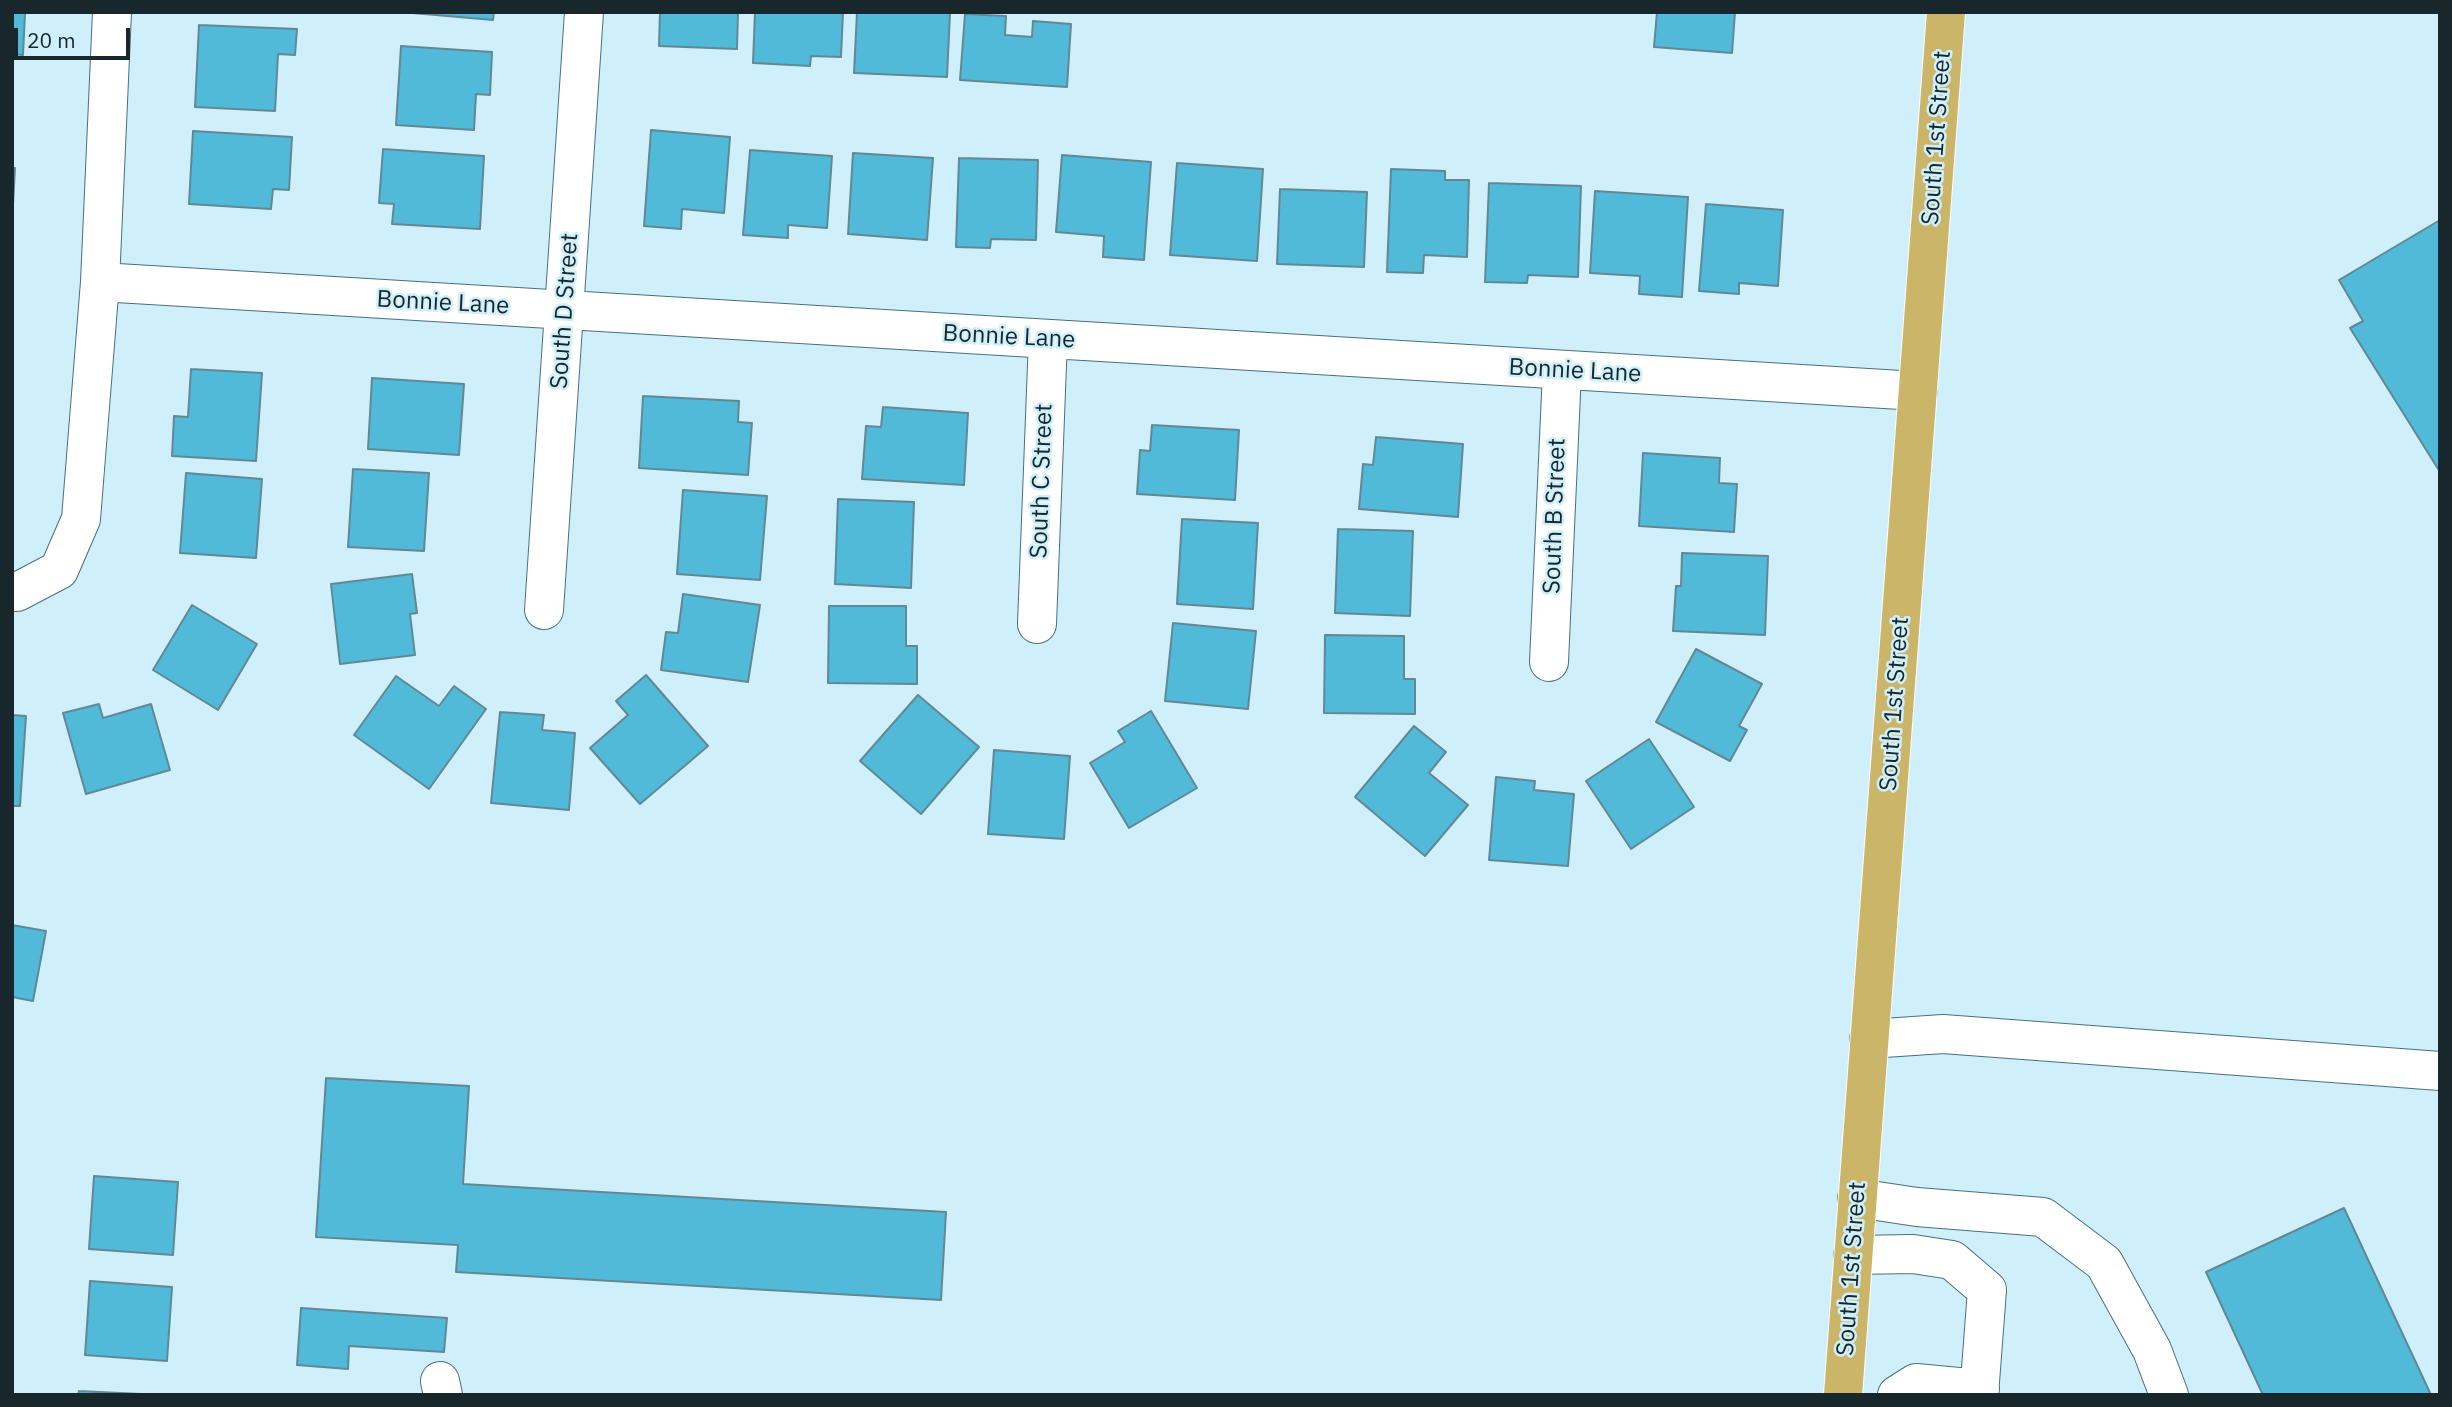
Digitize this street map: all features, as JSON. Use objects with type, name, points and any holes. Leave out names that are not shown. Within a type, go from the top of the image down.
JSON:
[{"type":"main road","name":"South 1st Street","points":[[1843,1395],[1946,12]]},
{"type":"street","points":[[12,592],[17,592],[59,570],[81,519],[100,282],[112,12]]},
{"type":"street","name":"South D Street","points":[[544,610],[584,12]]},
{"type":"street","name":"Bonnie Lane","points":[[100,282],[1918,391]]},
{"type":"street","name":"South C Street","points":[[1037,624],[1048,339]]},
{"type":"street","name":"South B Street","points":[[1549,662],[1562,370]]},
{"type":"street","points":[[1869,1039],[1935,1034],[2440,1072]]},
{"type":"street","points":[[1857,1198],[1917,1207],[2043,1217],[2104,1262],[2152,1350],[2169,1395]]},
{"type":"street","points":[[1853,1255],[1913,1254],[1952,1260],[1987,1290],[1979,1392],[1916,1383],[1897,1395]]},
{"type":"building","points":[[12,12],[25,13],[23,55],[12,54]]},
{"type":"building","points":[[401,12],[494,12],[493,20]]},
{"type":"building","points":[[660,12],[738,12],[737,49],[659,46]]},
{"type":"building","points":[[755,12],[843,12],[841,57],[811,56],[810,66],[753,63]]},
{"type":"building","points":[[857,12],[950,13],[947,77],[854,73]]},
{"type":"building","points":[[1657,12],[1735,12],[1732,53],[1654,47]]},
{"type":"building","points":[[965,14],[1006,16],[1005,35],[1032,37],[1033,21],[1071,24],[1067,87],[960,80]]},
{"type":"building","points":[[199,25],[297,29],[295,55],[278,54],[275,111],[195,107]]},
{"type":"building","points":[[401,46],[492,52],[490,95],[476,94],[474,130],[396,125]]},
{"type":"building","points":[[651,130],[730,137],[724,213],[682,209],[681,229],[644,226]]},
{"type":"building","points":[[193,131],[292,137],[289,190],[273,189],[271,209],[189,204]]},
{"type":"building","points":[[383,149],[484,156],[480,229],[392,224],[394,204],[379,203]]},
{"type":"building","points":[[750,150],[832,156],[827,228],[788,225],[788,238],[743,235]]},
{"type":"building","points":[[853,153],[933,158],[927,240],[848,234]]},
{"type":"building","points":[[1062,155],[1151,162],[1144,260],[1103,257],[1104,236],[1056,232]]},
{"type":"building","points":[[959,158],[1038,160],[1036,240],[991,239],[990,248],[956,247]]},
{"type":"building","points":[[1177,163],[1263,169],[1257,261],[1170,255]]},
{"type":"building","points":[[12,168],[15,168],[13,205],[12,205]]},
{"type":"building","points":[[1391,169],[1445,171],[1445,180],[1469,180],[1467,257],[1424,255],[1423,273],[1387,272]]},
{"type":"building","points":[[1489,183],[1581,186],[1578,277],[1528,275],[1527,283],[1485,282]]},
{"type":"building","points":[[1280,189],[1367,192],[1364,267],[1277,264]]},
{"type":"building","points":[[1595,191],[1688,197],[1682,297],[1639,294],[1640,276],[1590,273]]},
{"type":"building","points":[[1706,204],[1783,210],[1778,286],[1739,283],[1739,294],[1699,291]]},
{"type":"building","points":[[2440,220],[2440,472],[2350,328],[2363,321],[2339,280]]},
{"type":"building","points":[[191,369],[262,373],[256,461],[172,456],[174,416],[188,417]]},
{"type":"building","points":[[372,378],[464,384],[459,455],[368,449]]},
{"type":"building","points":[[643,396],[739,401],[738,422],[752,423],[748,475],[639,468]]},
{"type":"building","points":[[883,407],[968,413],[964,485],[862,479],[866,426],[881,427]]},
{"type":"building","points":[[1152,425],[1239,430],[1235,500],[1137,494],[1140,450],[1150,451]]},
{"type":"building","points":[[1376,437],[1463,444],[1458,517],[1359,509],[1363,464],[1373,465]]},
{"type":"building","points":[[1643,453],[1720,458],[1719,483],[1737,484],[1734,532],[1639,526]]},
{"type":"building","points":[[353,469],[429,473],[424,551],[348,547]]},
{"type":"building","points":[[186,473],[262,479],[256,558],[180,553]]},
{"type":"building","points":[[683,490],[767,496],[760,580],[677,574]]},
{"type":"building","points":[[838,499],[914,502],[911,588],[835,584]]},
{"type":"building","points":[[1182,519],[1258,523],[1253,609],[1177,604]]},
{"type":"building","points":[[1338,529],[1413,531],[1410,616],[1335,613]]},
{"type":"building","points":[[1682,553],[1768,556],[1765,635],[1673,631],[1676,586],[1681,586]]},
{"type":"building","points":[[412,574],[417,613],[410,614],[415,655],[340,664],[331,584]]},
{"type":"building","points":[[683,594],[760,605],[748,682],[661,670],[666,632],[678,633]]},
{"type":"building","points":[[192,605],[257,644],[218,710],[153,670]]},
{"type":"building","points":[[829,606],[906,606],[906,646],[917,646],[917,684],[828,683]]},
{"type":"building","points":[[1173,623],[1256,631],[1248,709],[1165,701]]},
{"type":"building","points":[[1325,635],[1404,636],[1404,679],[1415,679],[1415,714],[1324,713]]},
{"type":"building","points":[[1696,649],[1762,684],[1739,726],[1747,730],[1730,761],[1656,722]]},
{"type":"building","points":[[646,675],[708,746],[640,804],[590,748],[628,715],[616,701]]},
{"type":"building","points":[[396,676],[439,706],[454,686],[486,709],[429,789],[354,735]]},
{"type":"building","points":[[918,695],[979,747],[921,814],[860,761]]},
{"type":"building","points":[[99,704],[103,718],[151,704],[170,770],[86,794],[63,713]]},
{"type":"building","points":[[1151,711],[1197,788],[1129,828],[1090,763],[1125,742],[1118,731]]},
{"type":"building","points":[[500,712],[544,715],[542,730],[575,733],[569,810],[491,803]]},
{"type":"building","points":[[12,715],[26,716],[20,806],[12,806]]},
{"type":"building","points":[[1414,726],[1446,752],[1429,773],[1468,805],[1425,856],[1355,797]]},
{"type":"building","points":[[1649,739],[1694,807],[1631,849],[1586,781]]},
{"type":"building","points":[[994,750],[1070,756],[1064,839],[988,834]]},
{"type":"building","points":[[1496,777],[1535,781],[1534,790],[1574,794],[1568,866],[1489,860]]},
{"type":"building","points":[[12,925],[46,931],[33,1001],[12,997]]},
{"type":"building","points":[[326,1078],[469,1086],[463,1184],[946,1212],[941,1300],[456,1272],[458,1245],[316,1237]]},
{"type":"building","points":[[94,1176],[178,1182],[173,1255],[89,1249]]},
{"type":"building","points":[[2344,1208],[2431,1395],[2263,1395],[2206,1272]]},
{"type":"building","points":[[90,1281],[172,1287],[167,1361],[85,1355]]},
{"type":"building","points":[[301,1308],[447,1318],[444,1352],[349,1346],[348,1369],[297,1365]]},
{"type":"building","points":[[79,1391],[162,1395],[78,1395]]}]
